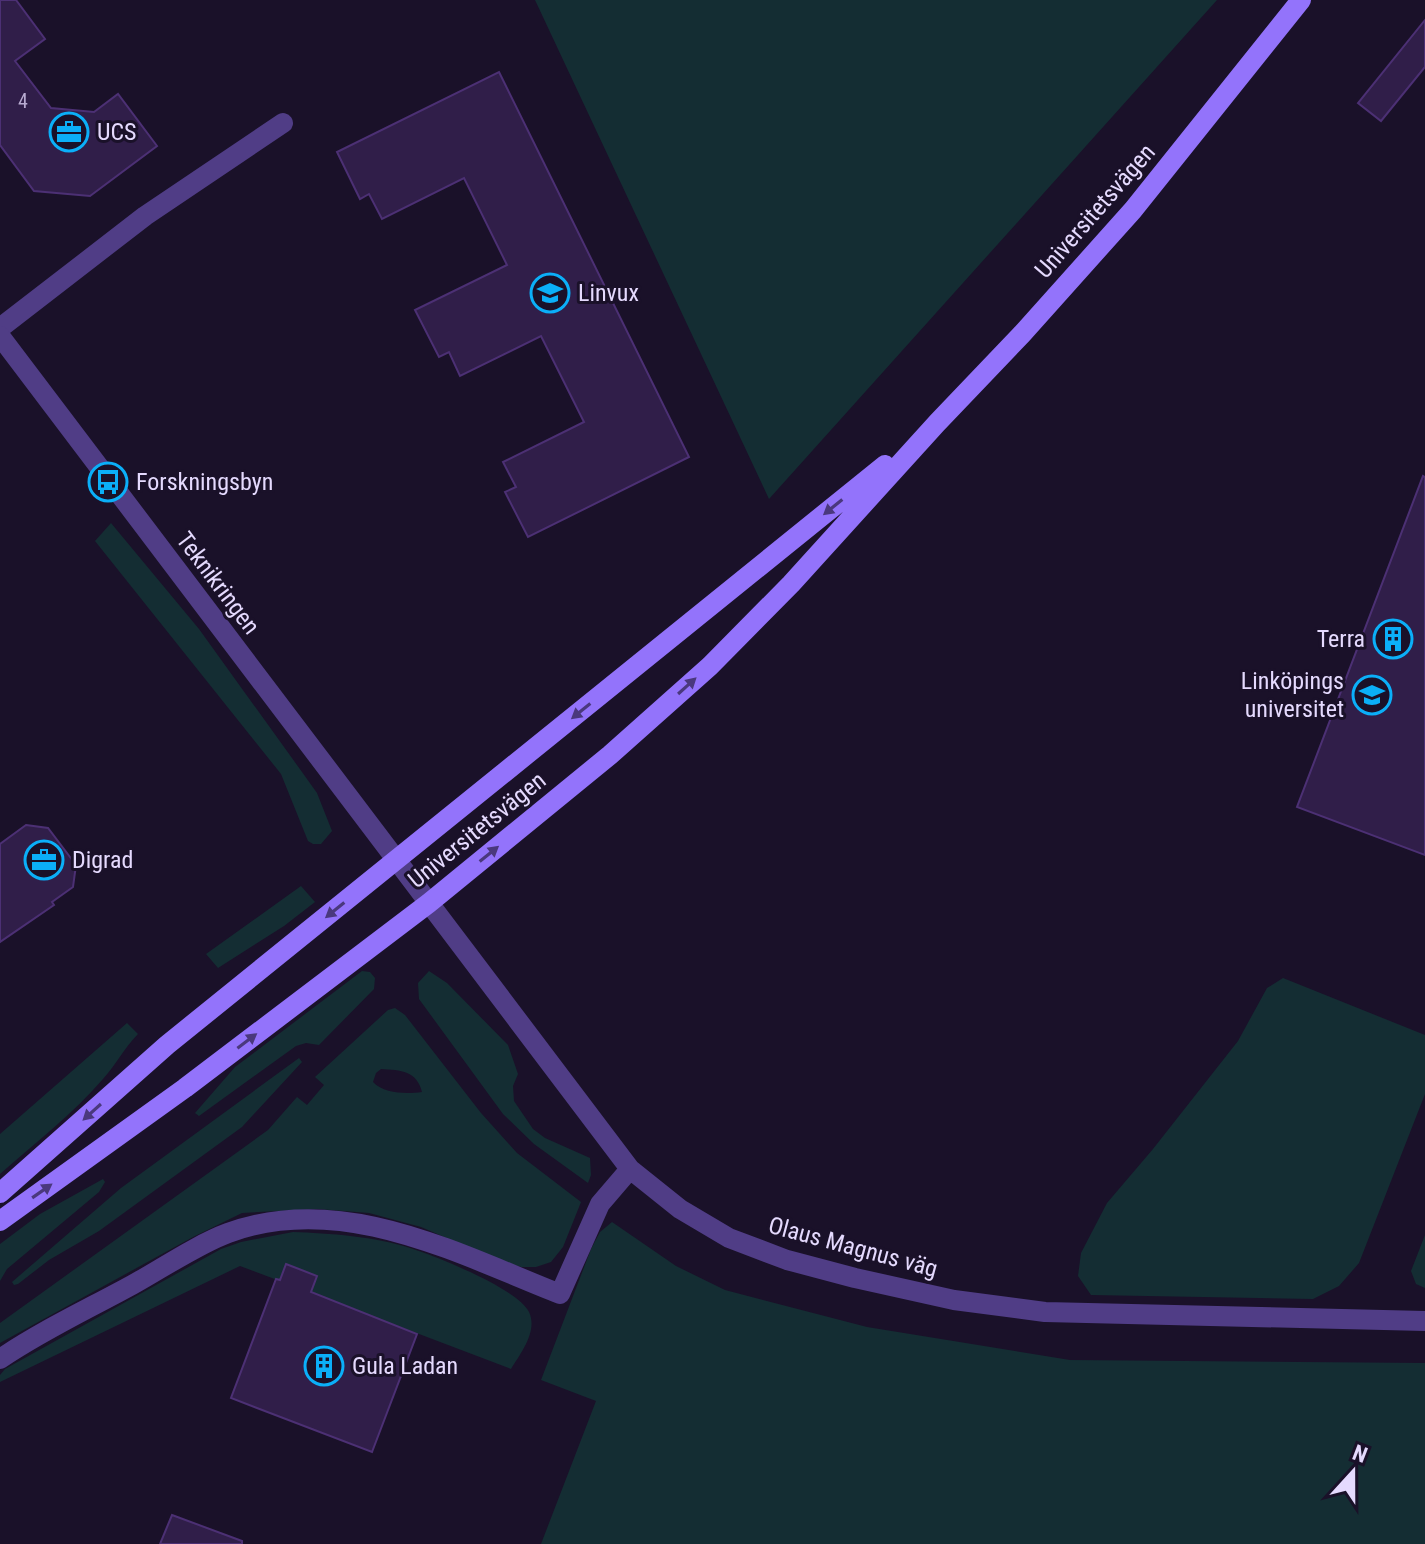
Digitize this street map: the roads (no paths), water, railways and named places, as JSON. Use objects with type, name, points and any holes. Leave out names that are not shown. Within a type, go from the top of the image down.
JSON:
[{"type":"main road","name":"Universitetsvägen","points":[[0,1221],[185,1088],[429,903],[610,755],[710,666],[791,584],[1133,210],[1299,0]]},
{"type":"main road","name":"Universitetsvägen","points":[[0,1193],[167,1045],[937,423]]},
{"type":"street","points":[[0,328],[145,216],[283,123]]},
{"type":"street","name":"Teknikringen","points":[[0,336],[395,860]]},
{"type":"street","name":"Olaus Magnus väg","points":[[395,860],[630,1169],[680,1209],[729,1238],[787,1260],[954,1300],[1045,1312],[1425,1321]]},
{"type":"street","points":[[0,1359],[227,1233],[294,1219],[352,1221],[392,1231],[560,1294],[600,1204],[630,1169]]},
{"type":"place","name":"UCS","points":[[69,132]]},
{"type":"place","name":"Linvux","points":[[550,293]]},
{"type":"place","name":"Forskningsbyn","points":[[108,482]]},
{"type":"place","name":"Terra","points":[[1393,639]]},
{"type":"place","name":"Linköpings universitet","points":[[1372,695]]},
{"type":"place","name":"Digrad","points":[[44,860]]},
{"type":"place","name":"Gula Ladan","points":[[324,1366]]}]
